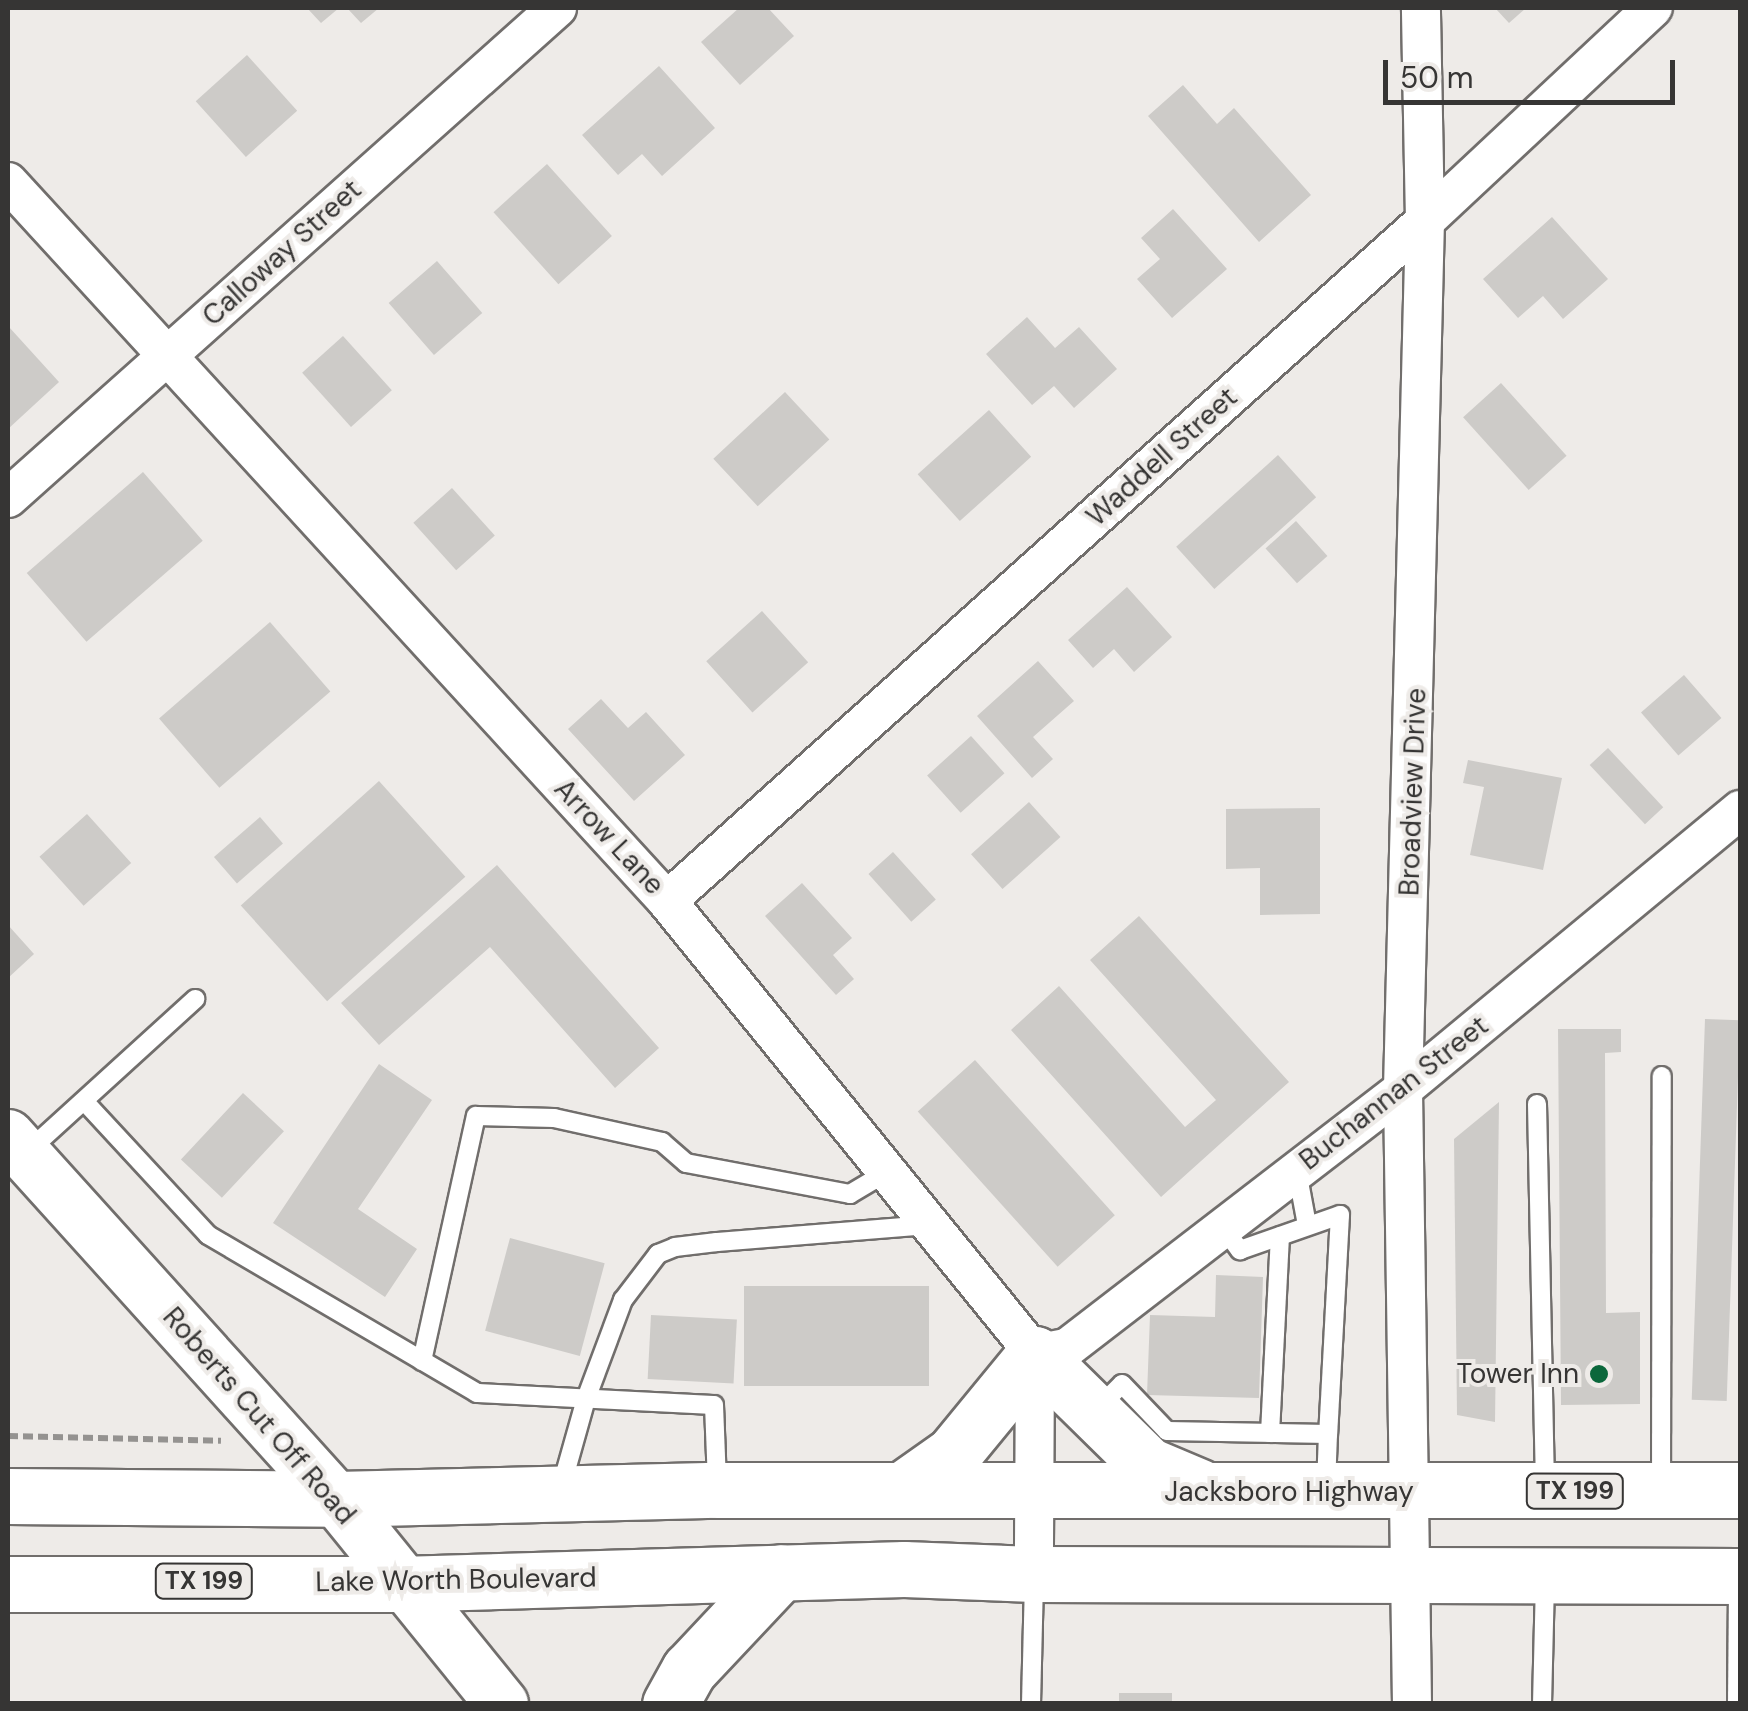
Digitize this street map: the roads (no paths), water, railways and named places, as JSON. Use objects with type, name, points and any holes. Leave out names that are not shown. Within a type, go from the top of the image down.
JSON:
[{"type":"main road","points":[[902,1490],[953,1454],[1035,1354],[1148,1465],[1212,1492]]},
{"type":"main road","name":"Jacksboro Highway","points":[[717,1490],[1740,1490]]},
{"type":"main road","name":"TX 199","points":[[8,1496],[336,1498],[717,1490]]},
{"type":"main road","name":"Lake Worth Boulevard","points":[[8,1584],[400,1584],[904,1569],[1034,1574]]},
{"type":"main road","points":[[670,1704],[689,1670],[781,1572]]},
{"type":"main road","name":"TX 199","points":[[1034,1574],[1740,1576]]},
{"type":"street","name":"Calloway Street","points":[[8,498],[557,8]]},
{"type":"street","name":"Broadview Drive","points":[[1412,1704],[1403,1089],[1425,221],[1421,8]]},
{"type":"street","name":"Waddell Street","points":[[667,901],[1425,221],[1652,8]]},
{"type":"street","name":"Arrow Lane","points":[[8,182],[667,901],[1035,1354]]},
{"type":"street","name":"Buchannan Street","points":[[1035,1354],[1067,1348],[1403,1089],[1740,810]]},
{"type":"street","name":"Roberts Cut Off Road","points":[[17,1145],[336,1498],[400,1584],[502,1704]]},
{"type":"street","points":[[1034,1574],[1035,1354]]},
{"type":"lane","points":[[17,1145],[84,1102],[195,999]]},
{"type":"lane","points":[[1661,1491],[1658,1404],[1662,1076]]},
{"type":"lane","points":[[84,1102],[208,1235],[477,1393],[714,1405],[717,1490]]},
{"type":"lane","points":[[1537,1104],[1544,1492]]},
{"type":"lane","points":[[422,1361],[476,1116],[554,1118],[662,1142],[686,1164],[835,1192],[850,1194],[888,1172]]},
{"type":"lane","points":[[1296,1168],[1306,1225]]},
{"type":"lane","points":[[1222,1225],[1240,1250],[1340,1214],[1326,1491]]},
{"type":"lane","points":[[560,1494],[586,1398],[623,1300],[658,1254],[703,1244],[930,1225]]},
{"type":"lane","points":[[1270,1433],[1280,1236]]},
{"type":"lane","points":[[1094,1412],[1122,1384],[1167,1431],[1328,1434]]},
{"type":"lane","points":[[1030,1704],[1034,1574]]},
{"type":"lane","points":[[1542,1704],[1545,1576]]},
{"type":"lane","points":[[1737,1704],[1740,1576]]},
{"type":"place","name":"Tower Inn","points":[[1599,1374]]}]
